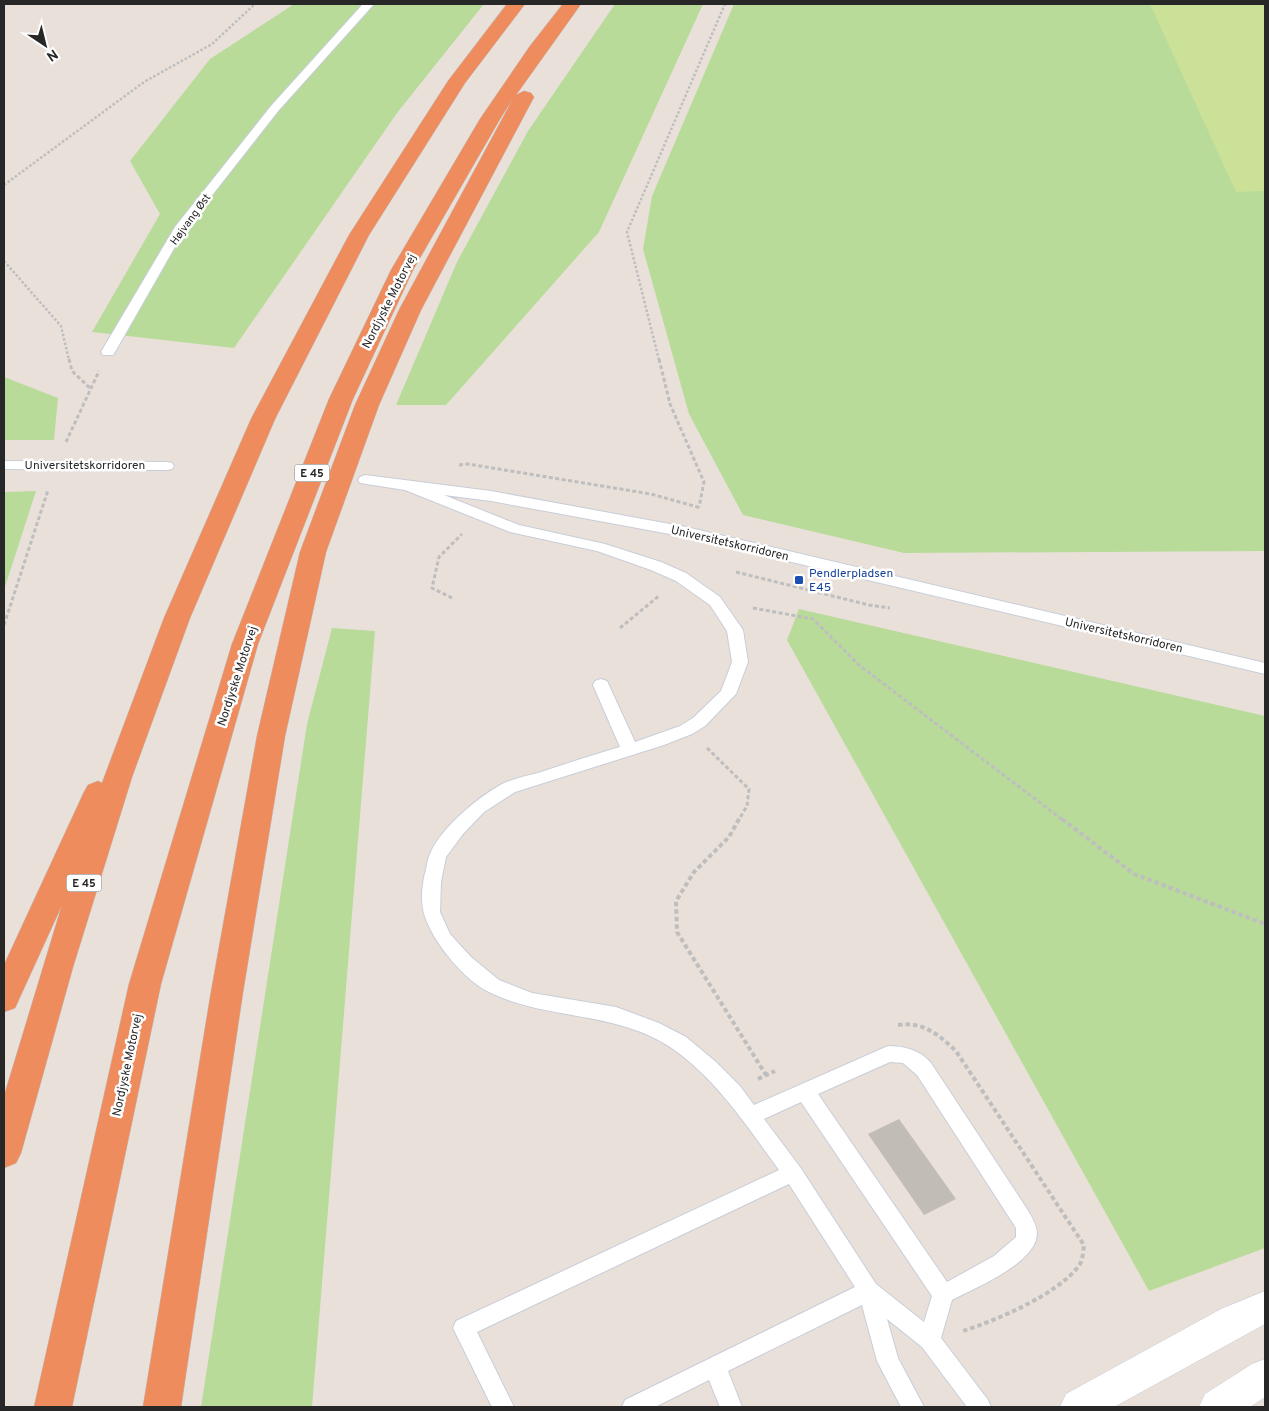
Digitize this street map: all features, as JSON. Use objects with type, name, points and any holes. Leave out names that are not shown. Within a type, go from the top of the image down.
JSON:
[{"type":"highway","name":"E 45","points":[[4,1153],[57,967],[118,777],[177,618],[263,419],[358,235],[457,81],[516,4]]},
{"type":"highway","points":[[162,1407],[226,992],[266,766],[313,552],[367,405],[410,310],[574,4]]},
{"type":"highway","name":"Nordjyske Motorvej","points":[[52,1407],[145,984],[246,644],[341,399],[402,270],[490,120],[537,50],[574,4]]},
{"type":"highway","points":[[4,999],[177,618]]},
{"type":"main road","points":[[1079,1407],[1265,1307]]},
{"type":"main road","points":[[1218,1407],[1265,1376]]},
{"type":"lane","name":"Højvang Øst","points":[[108,352],[179,230],[275,108],[369,4]]},
{"type":"lane","name":"Universitetskorridoren","points":[[4,465],[167,466]]},
{"type":"lane","name":"Universitetskorridoren","points":[[366,480],[491,496],[686,532],[1265,668]]},
{"type":"lane","points":[[407,485],[515,529],[600,547],[656,566],[681,577],[715,601],[735,630],[740,662],[728,694],[700,722],[686,730],[630,750],[508,788],[478,808],[457,829],[438,855],[432,882],[431,912],[443,938],[465,962],[492,985],[531,1000],[616,1015],[652,1028],[679,1043],[709,1068],[733,1092],[752,1115],[793,1173],[869,1291],[888,1361],[914,1407]]},
{"type":"lane","points":[[601,685],[630,750]]},
{"type":"lane","points":[[752,1115],[888,1054],[900,1054],[911,1057],[924,1069],[1020,1215],[1027,1229],[1025,1242],[1014,1254],[943,1294],[930,1340]]},
{"type":"lane","points":[[805,1092],[943,1294]]},
{"type":"lane","points":[[503,1407],[464,1328],[793,1173]]},
{"type":"lane","points":[[869,1291],[930,1340],[980,1407]]},
{"type":"lane","points":[[633,1407],[869,1291]]},
{"type":"lane","points":[[715,1367],[730,1407]]},
{"type":"path","points":[[4,185],[144,82],[212,44],[255,4]]},
{"type":"path","points":[[699,507],[704,482],[670,404],[627,232],[725,4]]},
{"type":"path","points":[[4,261],[61,326],[72,371],[91,389]]},
{"type":"path","points":[[4,625],[56,464],[108,352]]},
{"type":"path","points":[[439,557],[432,588],[452,598]]},
{"type":"path","points":[[715,601],[813,619],[859,665],[1134,874],[1265,924]]},
{"type":"path","points":[[686,730],[727,766],[749,789],[747,806],[729,837],[694,872],[676,902],[677,932],[766,1075]]},
{"type":"green space","points":[[294,4],[484,4],[397,113],[234,348],[92,332],[160,214],[130,161],[210,59]]},
{"type":"green space","points":[[615,4],[703,4],[599,232],[446,405],[396,405],[457,262],[528,131]]},
{"type":"green space","points":[[734,4],[1265,4],[1265,551],[904,553],[743,515],[689,414],[643,249],[652,196]]},
{"type":"green space","points":[[1150,4],[1265,4],[1265,191],[1236,192]]},
{"type":"green space","points":[[4,377],[58,398],[54,440],[4,440]]},
{"type":"green space","points":[[36,491],[4,590],[4,492]]},
{"type":"green space","points":[[799,609],[1265,716],[1265,1248],[1149,1291],[787,640]]},
{"type":"green space","points":[[332,628],[375,631],[312,1407],[201,1407],[307,724]]},
{"type":"building","points":[[899,1119],[956,1199],[924,1215],[868,1134]]},
{"type":"place","name":"Pendlerpladsen E45","points":[[799,580]]}]
